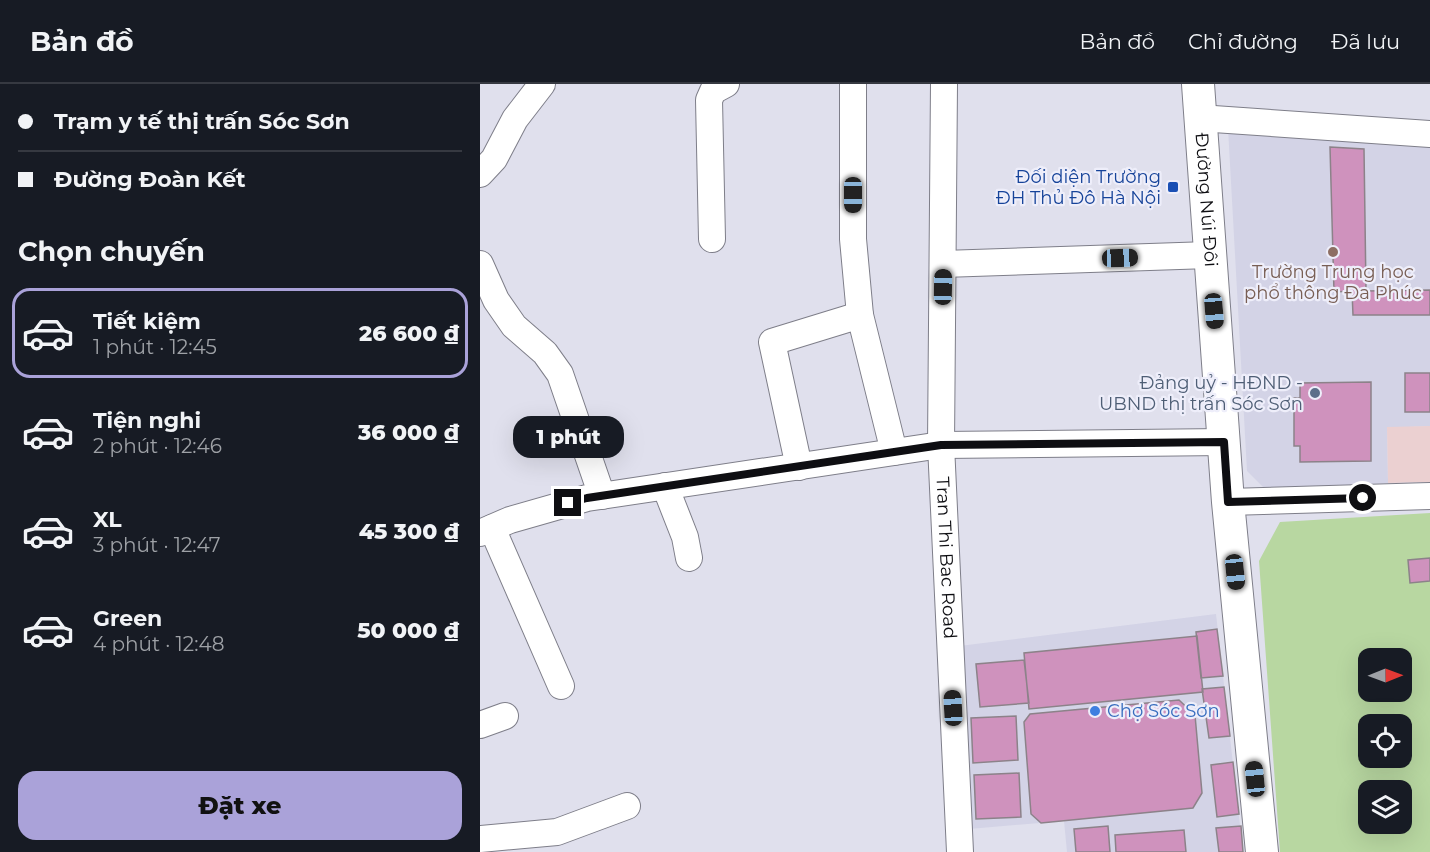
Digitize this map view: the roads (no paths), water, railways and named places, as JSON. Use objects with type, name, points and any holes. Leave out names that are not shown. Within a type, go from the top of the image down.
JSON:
[{"type":"main road","name":"Đường Núi Đôi","points":[[1198,84],[1228,502],[1262,852]]},
{"type":"street","points":[[712,239],[709,100],[713,91],[726,84]]},
{"type":"street","points":[[853,84],[853,239],[860,315],[894,452]]},
{"type":"street","name":"Tran Thi Bac Road","points":[[944,84],[941,445],[960,852]]},
{"type":"street","points":[[480,174],[494,159],[515,119],[540,85]]},
{"type":"street","points":[[1199,118],[1430,135]]},
{"type":"street","points":[[943,264],[1209,255]]},
{"type":"street","points":[[480,264],[496,300],[514,326],[545,353],[560,374],[602,496]]},
{"type":"street","points":[[799,467],[772,342],[860,315]]},
{"type":"street","points":[[561,686],[486,531],[521,516],[602,496],[941,445],[1224,442]]},
{"type":"street","points":[[665,486],[685,537],[689,558]]},
{"type":"street","points":[[1228,502],[1430,495]]},
{"type":"street","points":[[480,725],[505,716]]},
{"type":"street","points":[[480,839],[557,832],[627,806]]},
{"type":"place","name":"Đối diện Trường ĐH Thủ Đô Hà Nội","points":[[1173,187]]},
{"type":"place","name":"Trường Trung học phổ thông Đa Phúc","points":[[1333,252]]},
{"type":"place","name":"Đảng uỷ - HĐND - UBND thị trấn Sóc Sơn","points":[[1315,393]]},
{"type":"place","name":"Chợ Sóc Sơn","points":[[1095,711]]}]
